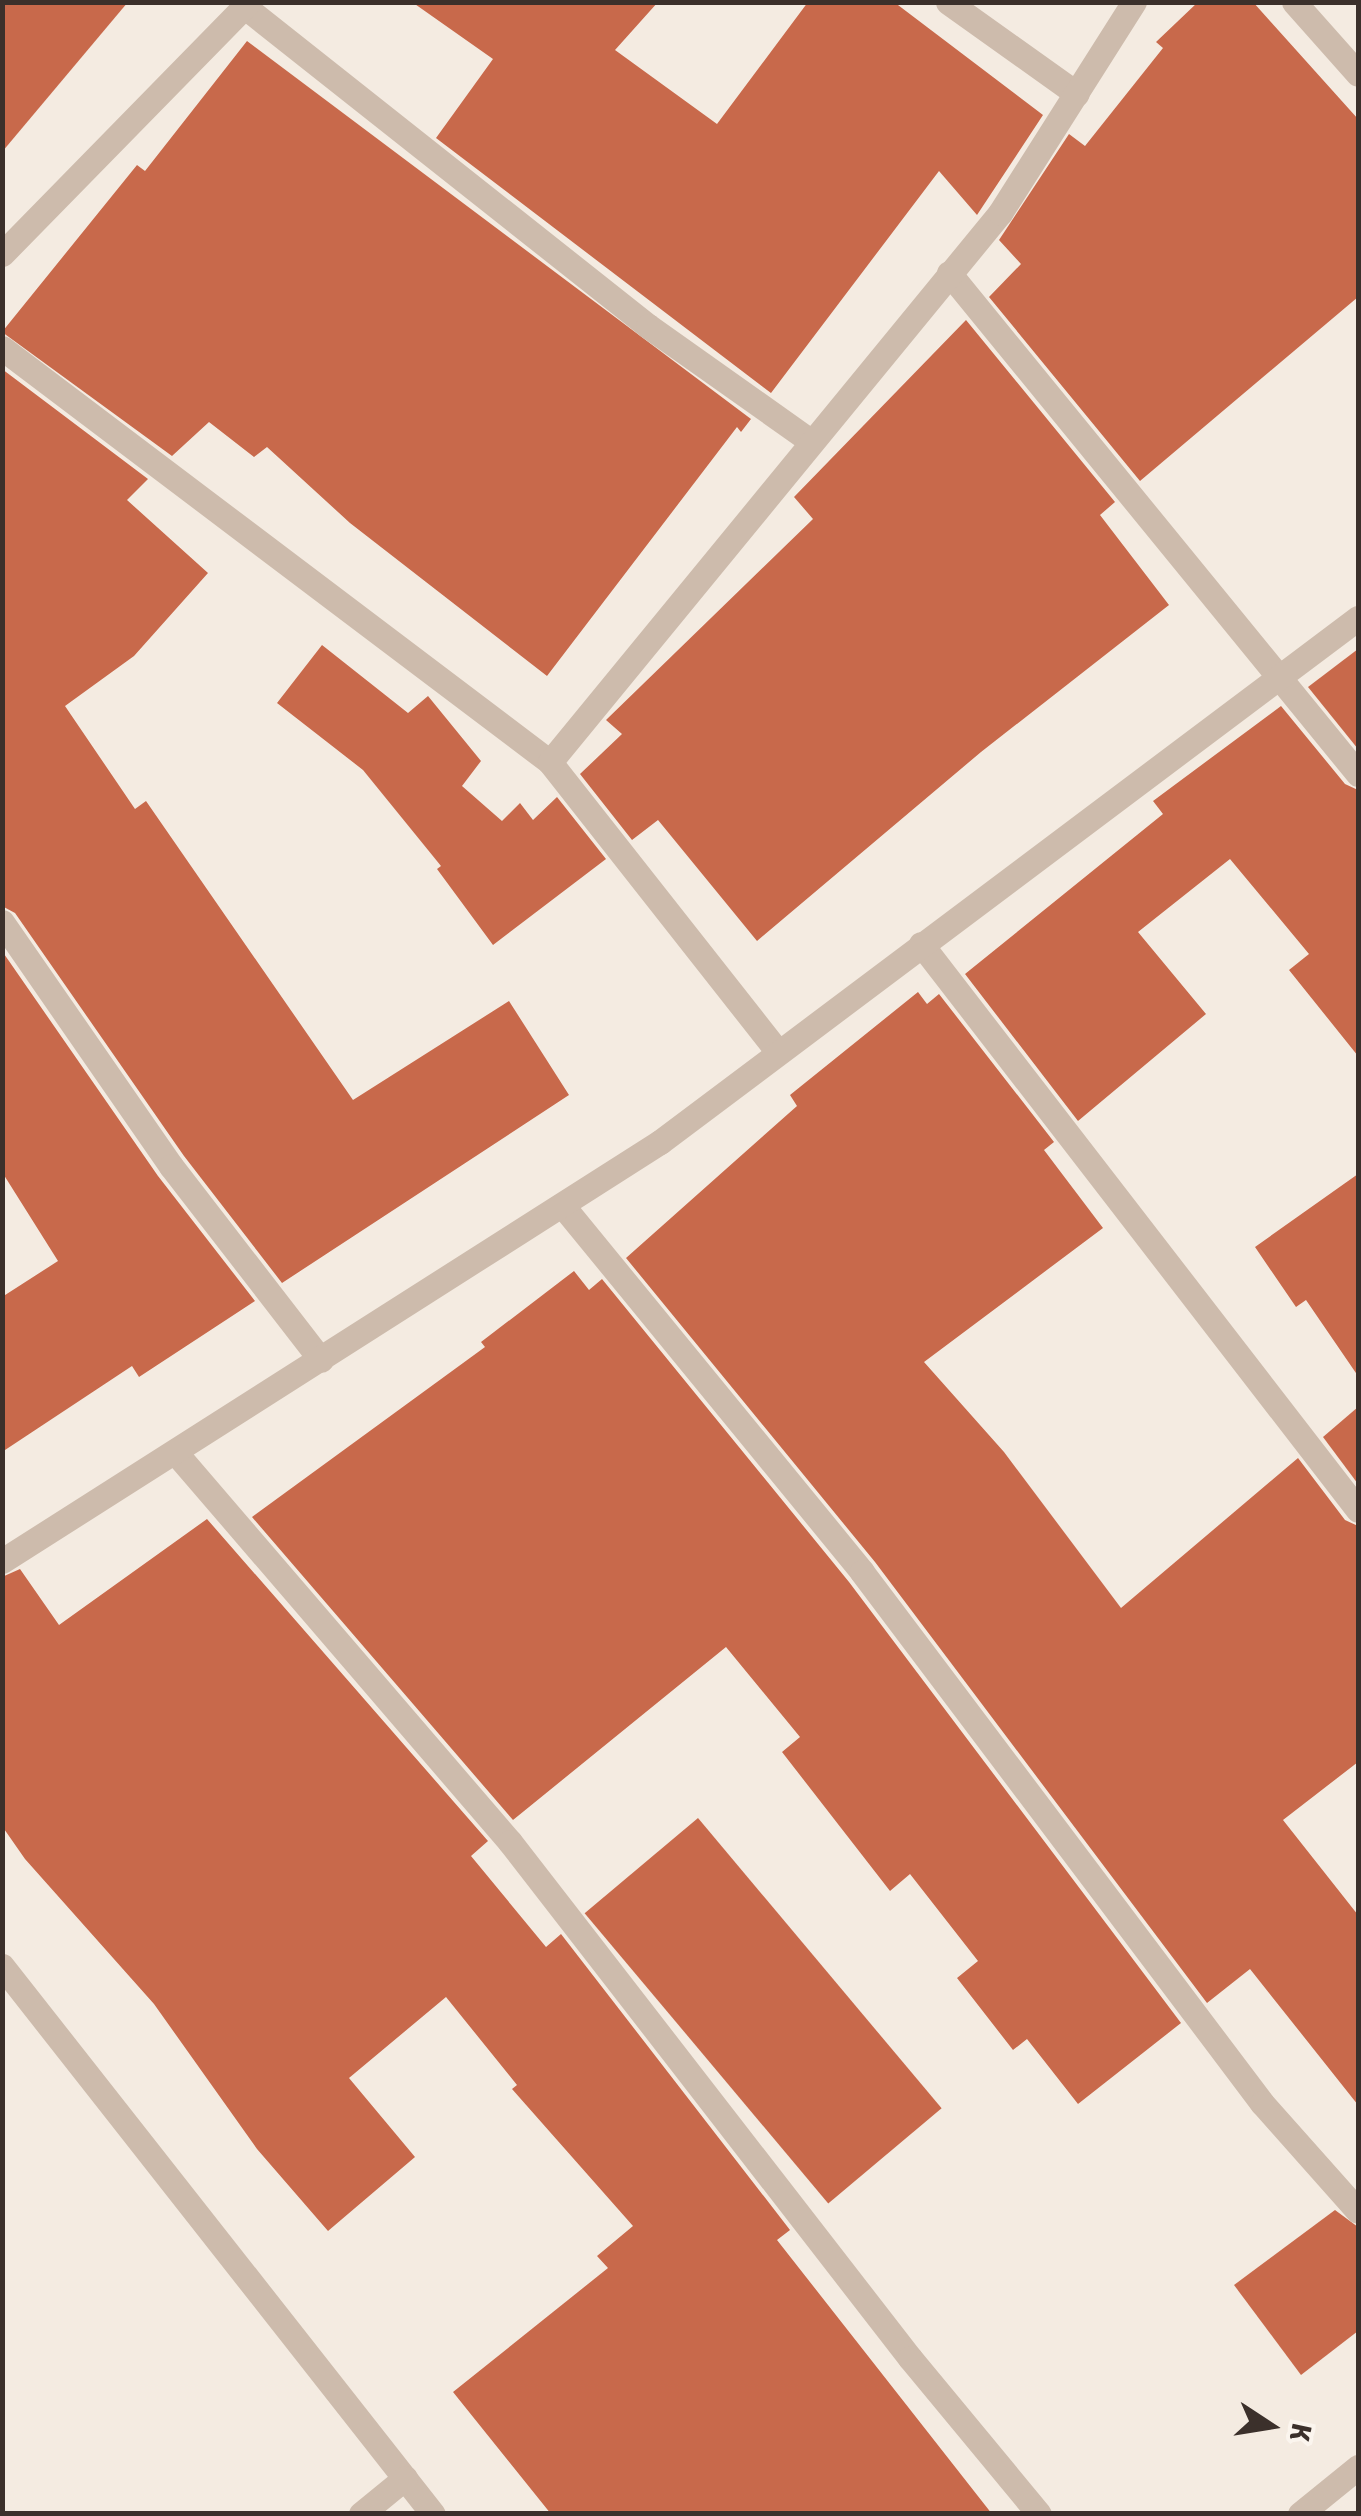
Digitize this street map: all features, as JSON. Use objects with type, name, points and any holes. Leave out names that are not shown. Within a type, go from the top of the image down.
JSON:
[{"type":"street","points":[[948,2],[1076,94]]},
{"type":"street","points":[[550,762],[809,440],[1000,213],[1134,2]]},
{"type":"street","points":[[1294,2],[1358,74]]},
{"type":"street","points":[[2,254],[247,5],[648,326],[809,440]]},
{"type":"street","points":[[949,273],[1358,774]]},
{"type":"street","points":[[2,348],[550,762],[778,1052]]},
{"type":"street","points":[[2,1561],[660,1142],[1358,618]]},
{"type":"street","points":[[2,922],[171,1166],[322,1360]]},
{"type":"street","points":[[920,944],[1358,1510]]},
{"type":"street","points":[[562,1204],[862,1572],[1262,2103],[1358,2211]]},
{"type":"street","points":[[176,1452],[510,1842],[910,2358],[1039,2514]]},
{"type":"street","points":[[2,1966],[433,2514]]},
{"type":"street","points":[[1300,2514],[1358,2467]]},
{"type":"street","points":[[362,2514],[406,2478]]},
{"type":"building","points":[[2,2],[128,2],[2,152]]},
{"type":"building","points":[[412,2],[658,2],[615,50],[717,124],[808,2],[894,2],[1043,115],[977,215],[939,171],[771,393],[436,138],[493,59]]},
{"type":"building","points":[[1198,2],[1253,2],[1358,119],[1358,297],[1140,481],[989,297],[1021,264],[999,240],[1069,134],[1085,146],[1163,48],[1156,42]]},
{"type":"building","points":[[247,41],[751,419],[741,432],[737,427],[547,676],[350,523],[267,447],[254,457],[209,422],[172,456],[2,332],[137,165],[145,171]]},
{"type":"building","points":[[966,320],[1115,502],[1100,515],[1169,605],[981,752],[757,941],[658,820],[632,840],[580,774],[622,734],[606,720],[813,519],[794,497]]},
{"type":"building","points":[[2,369],[148,479],[127,500],[208,573],[134,656],[65,706],[135,809],[146,801],[353,1100],[509,1001],[569,1095],[282,1283],[184,1156],[15,913],[2,906]]},
{"type":"building","points":[[322,645],[408,713],[428,696],[481,761],[462,786],[502,821],[520,803],[533,820],[557,797],[606,859],[493,945],[437,869],[441,866],[363,770],[277,703]]},
{"type":"building","points":[[1358,649],[1358,749],[1308,687]]},
{"type":"building","points":[[1281,706],[1345,784],[1358,790],[1358,1056],[1289,970],[1309,954],[1230,859],[1138,932],[1206,1014],[1078,1121],[965,974],[1163,814],[1153,801]]},
{"type":"building","points":[[2,951],[158,1176],[255,1301],[139,1377],[132,1366],[2,1452],[2,1297],[58,1261],[2,1172]]},
{"type":"building","points":[[918,992],[927,1004],[939,994],[1054,1142],[1044,1150],[1103,1228],[924,1362],[1004,1452],[1121,1608],[1298,1458],[1345,1520],[1358,1526],[1358,1762],[1283,1820],[1358,1915],[1358,2105],[1250,1969],[1207,2003],[875,1562],[626,1258],[797,1106],[790,1095]]},
{"type":"building","points":[[1358,1174],[1358,1376],[1306,1300],[1296,1307],[1255,1247]]},
{"type":"building","points":[[574,1271],[589,1290],[602,1279],[849,1582],[1181,2023],[1078,2104],[1027,2039],[1013,2050],[957,1978],[978,1961],[910,1874],[890,1891],[782,1752],[800,1737],[726,1647],[513,1820],[252,1517],[485,1347],[481,1342]]},
{"type":"building","points":[[1358,1407],[1358,1484],[1323,1437]]},
{"type":"building","points":[[207,1519],[488,1841],[471,1856],[546,1947],[561,1934],[790,2230],[777,2240],[992,2514],[551,2514],[453,2392],[608,2268],[597,2256],[633,2226],[512,2089],[517,2085],[446,1997],[349,2078],[415,2157],[328,2231],[257,2149],[154,2004],[25,1859],[2,1826],[2,1577],[20,1569],[59,1625]]},
{"type":"building","points":[[698,1818],[942,2108],[828,2203],[585,1913]]},
{"type":"building","points":[[1335,2210],[1358,2227],[1358,2331],[1301,2375],[1234,2285]]}]
